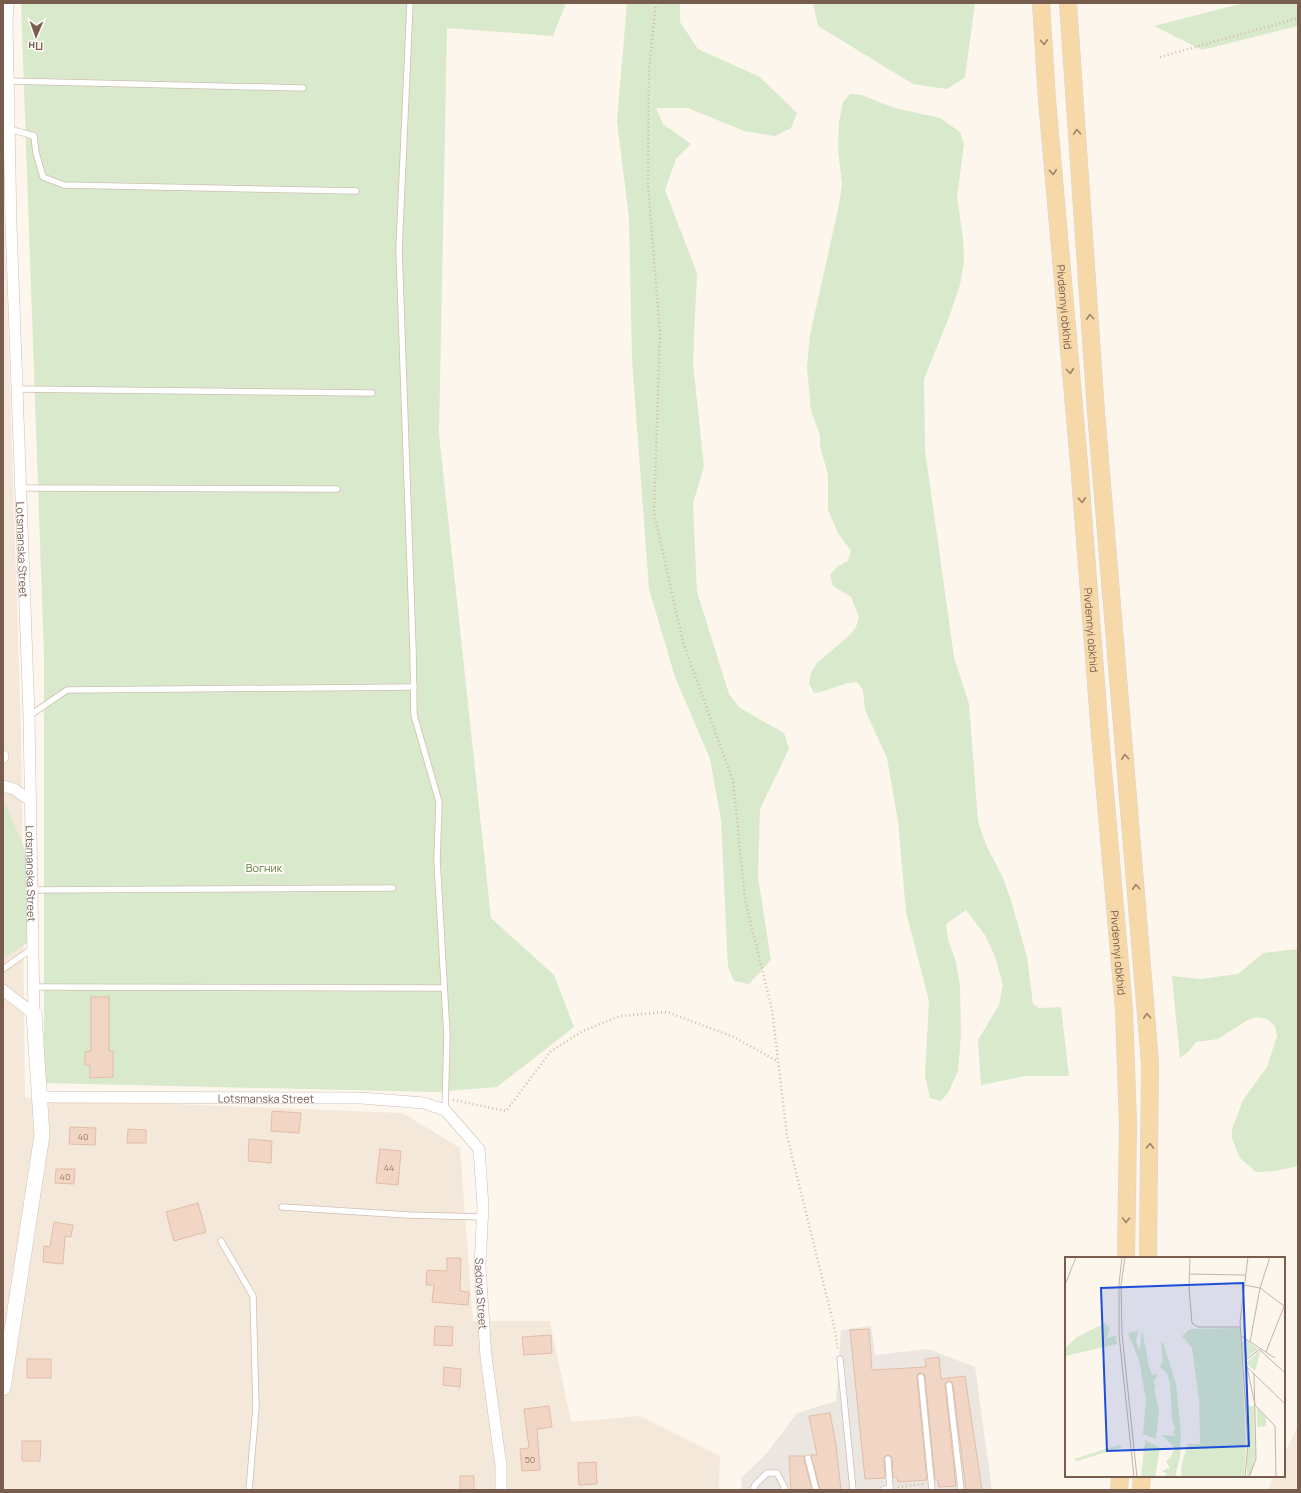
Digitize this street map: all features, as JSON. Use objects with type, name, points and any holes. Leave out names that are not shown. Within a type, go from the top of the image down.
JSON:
[{"type":"main road","name":"Pivdennyi obkhid","points":[[1041,3],[1053,169],[1124,1010],[1128,1125],[1126,1257]]},
{"type":"main road","name":"Pivdennyi obkhid","points":[[1068,3],[1096,412],[1150,1055],[1148,1257]]},
{"type":"main road","points":[[1119,1490],[1120,1477]]},
{"type":"main road","points":[[1141,1490],[1142,1477]]},
{"type":"street","name":"Lotsmanska Street","points":[[3,1388],[42,1136],[34,1014],[29,716],[9,131],[8,3]]},
{"type":"street","points":[[3,786],[14,789],[30,801]]},
{"type":"street","points":[[3,990],[34,1014]]},
{"type":"street","name":"Lotsmanska Street","points":[[39,1097],[361,1098],[445,1104]]},
{"type":"street","name":"Sadova Street","points":[[445,1104],[479,1149],[483,1206],[480,1266],[486,1357],[501,1466],[501,1490]]},
{"type":"lane","points":[[410,3],[399,250],[414,715],[439,802],[437,860],[446,1036],[445,1104]]},
{"type":"lane","points":[[8,81],[303,88]]},
{"type":"lane","points":[[9,131],[17,131],[34,136],[36,153],[43,177],[64,185],[356,191]]},
{"type":"lane","points":[[17,389],[372,393]]},
{"type":"lane","points":[[21,488],[337,490]]},
{"type":"lane","points":[[29,716],[67,690],[414,687]]},
{"type":"lane","points":[[33,890],[393,888]]},
{"type":"lane","points":[[3,969],[33,948]]},
{"type":"lane","points":[[34,987],[444,988]]},
{"type":"lane","points":[[282,1207],[408,1215],[483,1217]]},
{"type":"lane","points":[[222,1241],[253,1296],[256,1407],[249,1490]]},
{"type":"lane","points":[[840,1359],[853,1490]]},
{"type":"lane","points":[[921,1377],[932,1490]]},
{"type":"lane","points":[[949,1385],[961,1490]]},
{"type":"lane","points":[[808,1458],[816,1490]]},
{"type":"lane","points":[[883,1490],[890,1489],[888,1459]]},
{"type":"lane","points":[[753,1490],[755,1485],[767,1473],[777,1472],[784,1486],[784,1490]]},
{"type":"path","points":[[656,3],[649,70],[648,184],[660,334],[654,513],[683,642],[733,781],[745,898],[772,1010],[786,1136],[835,1330],[840,1359]]},
{"type":"path","points":[[1160,57],[1298,18]]},
{"type":"path","points":[[445,1104],[506,1110],[551,1051],[583,1031],[620,1016],[667,1012],[734,1037],[778,1062]]},
{"type":"path","points":[[890,1489],[931,1482]]},
{"type":"shaded area","points":[[3,170],[21,732],[25,1098],[403,1113],[460,1148],[473,1321],[550,1321],[571,1422],[640,1416],[720,1456],[719,1490],[3,1490]]},
{"type":"shaded area","points":[[871,1326],[875,1355],[928,1349],[975,1367],[992,1490],[742,1490],[741,1478],[766,1454],[797,1413],[836,1401],[841,1330]]},
{"type":"shaded area","points":[[1298,1425],[1298,1490],[1268,1490],[1274,1477],[1285,1477],[1285,1453]]},
{"type":"green space","name":"Вогник","points":[[21,3],[566,3],[553,36],[447,28],[439,434],[491,918],[554,975],[574,1027],[497,1087],[434,1092],[44,1083],[44,656]]},
{"type":"green space","points":[[627,3],[681,3],[680,22],[698,49],[760,77],[797,113],[791,128],[775,136],[744,131],[688,108],[656,108],[663,124],[691,144],[676,159],[665,190],[697,273],[693,363],[704,467],[693,503],[697,592],[729,694],[740,708],[784,733],[789,749],[760,809],[758,877],[771,960],[749,984],[734,981],[728,967],[721,820],[710,759],[675,677],[649,589],[632,360],[629,218],[617,121]]},
{"type":"green space","points":[[813,3],[975,3],[965,77],[947,89],[913,84],[818,26]]},
{"type":"green space","points":[[1244,3],[1298,3],[1298,26],[1202,50],[1154,26]]},
{"type":"green space","points":[[850,94],[861,95],[895,108],[940,118],[960,132],[964,144],[957,197],[963,238],[964,261],[960,285],[924,379],[925,450],[954,657],[969,704],[978,821],[986,845],[1003,878],[1011,900],[1027,957],[1033,1004],[1039,1008],[1061,1007],[1069,1076],[1025,1076],[981,1085],[978,1040],[999,1005],[1003,985],[995,957],[985,935],[966,910],[946,924],[948,939],[956,962],[960,987],[961,1034],[958,1071],[948,1093],[941,1101],[930,1098],[925,1076],[929,1001],[906,912],[898,821],[887,758],[865,710],[863,690],[857,682],[814,693],[809,683],[811,673],[817,663],[850,635],[856,627],[859,617],[851,597],[833,586],[830,575],[838,566],[848,561],[851,551],[838,533],[828,510],[828,475],[820,446],[820,435],[811,411],[807,367],[810,335],[839,205],[842,184],[838,149],[839,122],[843,102]]},
{"type":"green space","points":[[3,798],[26,852],[28,942],[3,959]]},
{"type":"green space","points":[[1298,949],[1298,1166],[1276,1171],[1256,1172],[1240,1158],[1232,1139],[1232,1129],[1243,1100],[1267,1067],[1277,1036],[1275,1026],[1267,1019],[1256,1017],[1246,1021],[1218,1039],[1196,1042],[1189,1051],[1180,1058],[1172,976],[1200,979],[1238,974],[1263,953]]},
{"type":"building","points":[[91,997],[109,997],[109,1051],[113,1051],[113,1077],[90,1078],[90,1065],[85,1065],[85,1052],[91,1051]]},
{"type":"building","points":[[272,1111],[301,1113],[299,1133],[271,1131]]},
{"type":"building","points":[[70,1127],[96,1128],[95,1145],[69,1144]]},
{"type":"building","points":[[128,1129],[146,1130],[146,1143],[127,1143]]},
{"type":"building","points":[[249,1139],[272,1141],[271,1163],[248,1161]]},
{"type":"building","points":[[380,1149],[401,1151],[398,1185],[376,1183]]},
{"type":"building","points":[[56,1169],[75,1169],[74,1184],[55,1183]]},
{"type":"building","points":[[198,1203],[206,1232],[174,1241],[166,1212]]},
{"type":"building","points":[[54,1222],[73,1225],[71,1237],[65,1236],[63,1264],[43,1262],[44,1246],[50,1247]]},
{"type":"building","points":[[447,1258],[461,1258],[460,1291],[469,1292],[468,1305],[432,1302],[434,1285],[426,1285],[427,1270],[447,1271]]},
{"type":"building","points":[[435,1326],[453,1327],[452,1346],[434,1345]]},
{"type":"building","points":[[869,1329],[872,1370],[926,1367],[925,1359],[939,1357],[941,1379],[965,1376],[982,1490],[966,1490],[953,1385],[952,1382],[949,1381],[946,1382],[945,1385],[956,1486],[939,1487],[938,1480],[935,1480],[925,1377],[924,1374],[921,1373],[918,1374],[917,1377],[927,1480],[898,1482],[897,1477],[893,1477],[892,1457],[888,1455],[885,1456],[884,1459],[885,1478],[865,1479],[850,1330]]},
{"type":"building","points":[[551,1335],[552,1353],[524,1355],[522,1337]]},
{"type":"building","points":[[27,1359],[51,1359],[51,1378],[27,1378]]},
{"type":"building","points":[[444,1367],[461,1369],[460,1387],[443,1385]]},
{"type":"building","points":[[549,1406],[552,1427],[537,1429],[540,1470],[522,1471],[520,1449],[529,1448],[524,1409]]},
{"type":"building","points":[[830,1413],[836,1445],[841,1490],[820,1490],[811,1455],[817,1455],[809,1416]]},
{"type":"building","points":[[22,1441],[41,1441],[40,1461],[22,1461]]},
{"type":"building","points":[[789,1456],[805,1456],[804,1459],[812,1490],[791,1490]]},
{"type":"building","points":[[596,1462],[597,1484],[579,1485],[578,1463]]},
{"type":"building","points":[[460,1476],[474,1476],[474,1490],[460,1490]]}]
